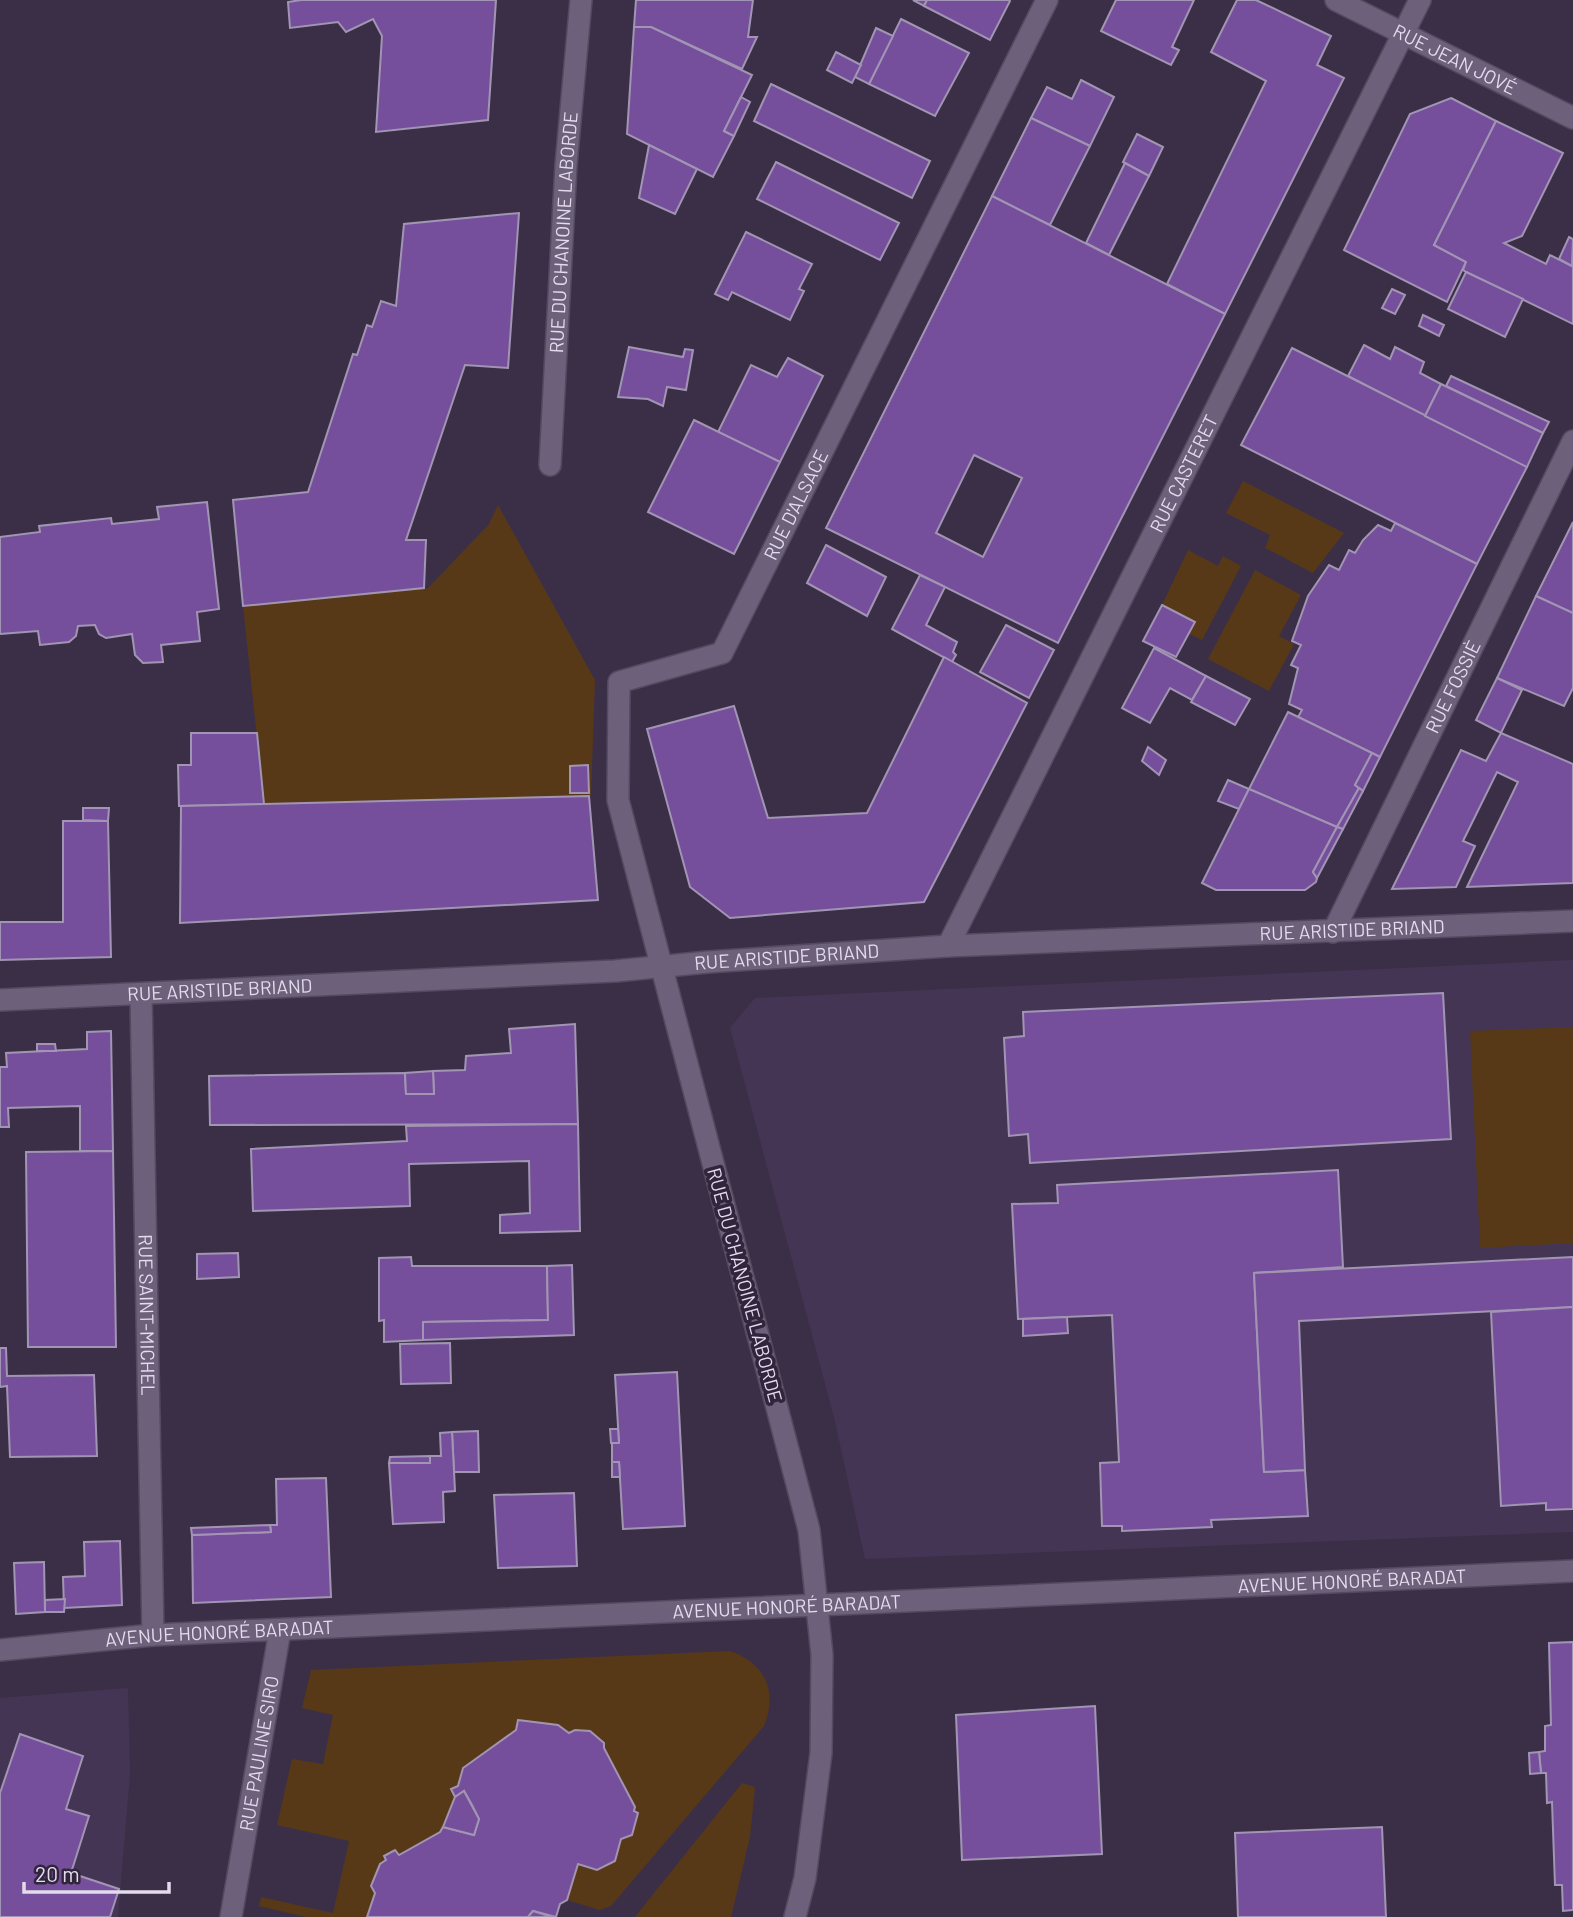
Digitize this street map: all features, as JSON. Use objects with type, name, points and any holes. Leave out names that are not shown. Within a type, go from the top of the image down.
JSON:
[{"type":"street","name":"RUE DU CHANOINE LABORDE","points":[[550,465],[566,166],[581,0]]},
{"type":"street","name":"RUE D'ALSACE","points":[[661,968],[618,800],[619,682],[722,653],[1047,0]]},
{"type":"street","name":"RUE JEAN JOVÉ","points":[[1336,0],[1573,118]]},
{"type":"street","name":"RUE CASTERET","points":[[948,946],[1420,0]]},
{"type":"street","name":"RUE FOSSIÈ","points":[[1334,932],[1573,440]]},
{"type":"street","name":"RUE ARISTIDE BRIAND","points":[[0,1000],[661,968],[708,962],[948,946],[1573,920]]},
{"type":"street","name":"RUE DU CHANOINE LABORDE","points":[[661,968],[809,1530],[822,1655],[821,1753],[806,1878],[795,1917]]},
{"type":"street","name":"RUE SAINT-MICHEL","points":[[141,995],[153,1635]]},
{"type":"street","name":"AVENUE HONORÉ BARADAT","points":[[0,1650],[153,1635],[1573,1571]]},
{"type":"street","name":"RUE PAULINE SIRO","points":[[231,1917],[280,1630]]},
{"type":"shaded area","points":[[1243,481],[1344,533],[1313,573],[1265,548],[1270,535],[1226,513]]},
{"type":"shaded area","points":[[498,505],[595,680],[591,796],[264,804],[243,606],[428,588],[489,524]]},
{"type":"shaded area","points":[[1188,550],[1218,566],[1223,556],[1241,566],[1202,640],[1188,633],[1162,605]]},
{"type":"shaded area","points":[[1255,570],[1301,595],[1279,636],[1294,644],[1269,691],[1208,659]]},
{"type":"shaded area","points":[[1573,960],[1573,1532],[865,1559],[834,1417],[730,1028],[755,998]]},
{"type":"shaded area","points":[[1573,1027],[1573,1243],[1480,1248],[1470,1031]]},
{"type":"shaded area","points":[[730,1651],[752,1663],[765,1680],[770,1701],[764,1726],[611,1906],[600,1910],[567,1900],[578,1864],[597,1870],[615,1861],[621,1839],[632,1835],[638,1813],[604,1748],[590,1731],[575,1730],[569,1733],[558,1725],[518,1720],[516,1730],[463,1769],[458,1786],[451,1789],[455,1797],[440,1832],[399,1855],[394,1850],[384,1856],[386,1860],[380,1864],[371,1885],[375,1893],[367,1917],[306,1917],[259,1906],[261,1897],[333,1913],[349,1841],[277,1825],[292,1759],[323,1764],[333,1715],[302,1708],[311,1670]]},
{"type":"shaded area","points":[[128,1688],[130,1775],[118,1917],[0,1917],[0,1698]]},
{"type":"shaded area","points":[[742,1783],[755,1787],[750,1837],[731,1917],[635,1917]]},
{"type":"building","points":[[496,0],[488,120],[376,132],[382,36],[373,19],[346,32],[338,22],[290,28],[288,2]]},
{"type":"building","points":[[636,0],[753,0],[748,37],[757,37],[742,69],[651,27],[634,27]]},
{"type":"building","points":[[913,0],[927,0],[924,6]]},
{"type":"building","points":[[927,0],[1010,1],[990,40],[924,6]]},
{"type":"building","points":[[1116,0],[1194,0],[1172,47],[1179,50],[1171,65],[1101,31]]},
{"type":"building","points":[[1237,0],[1256,0],[1331,36],[1317,65],[1344,78],[1225,314],[1167,284],[1266,81],[1211,52]]},
{"type":"building","points":[[901,19],[969,53],[935,116],[869,84]]},
{"type":"building","points":[[634,27],[651,27],[752,75],[724,131],[734,136],[713,177],[627,134]]},
{"type":"building","points":[[876,28],[893,36],[869,84],[855,77]]},
{"type":"building","points":[[836,52],[861,65],[852,83],[827,70]]},
{"type":"building","points":[[1081,80],[1114,97],[1090,146],[1031,118],[1047,87],[1072,99]]},
{"type":"building","points":[[771,84],[930,161],[912,198],[754,121]]},
{"type":"building","points":[[741,97],[750,102],[734,136],[724,131]]},
{"type":"building","points":[[1451,98],[1496,121],[1434,245],[1466,262],[1447,302],[1344,250],[1410,114]]},
{"type":"building","points":[[1031,118],[1090,146],[1050,225],[992,196]]},
{"type":"building","points":[[1496,121],[1563,153],[1522,236],[1504,243],[1546,264],[1550,255],[1572,266],[1573,263],[1573,324],[1466,272],[1463,270],[1466,262],[1434,245]]},
{"type":"building","points":[[1137,134],[1163,147],[1149,176],[1123,162]]},
{"type":"building","points":[[649,145],[697,169],[675,214],[639,198]]},
{"type":"building","points":[[776,162],[899,223],[880,260],[757,199]]},
{"type":"building","points":[[1125,163],[1149,176],[1109,255],[1086,243]]},
{"type":"building","points":[[992,196],[1225,314],[1058,643],[826,528]],"holes":[[[974,455],[1022,478],[983,557],[936,533]]]},
{"type":"building","points":[[519,213],[508,368],[465,365],[406,540],[426,540],[424,588],[243,606],[233,500],[308,492],[353,354],[357,355],[367,325],[372,327],[381,301],[396,306],[404,224]]},
{"type":"building","points":[[746,232],[812,264],[799,289],[804,291],[790,320],[732,292],[728,300],[715,294]]},
{"type":"building","points":[[1569,237],[1573,239],[1572,266],[1559,259]]},
{"type":"building","points":[[1466,272],[1523,299],[1505,337],[1448,309]]},
{"type":"building","points":[[1392,289],[1405,295],[1395,314],[1382,308]]},
{"type":"building","points":[[1423,315],[1444,325],[1439,336],[1419,326]]},
{"type":"building","points":[[1364,345],[1390,359],[1395,347],[1424,362],[1420,373],[1441,384],[1425,416],[1348,376]]},
{"type":"building","points":[[629,347],[683,357],[685,349],[693,350],[686,390],[667,387],[663,406],[648,399],[618,397]]},
{"type":"building","points":[[1292,348],[1527,467],[1477,564],[1241,445]]},
{"type":"building","points":[[788,358],[823,376],[780,462],[718,432],[751,365],[777,377]]},
{"type":"building","points":[[1451,376],[1549,422],[1543,433],[1446,386]]},
{"type":"building","points":[[1441,384],[1543,433],[1527,467],[1425,416]]},
{"type":"building","points":[[694,420],[780,462],[734,554],[648,512]]},
{"type":"building","points":[[207,502],[219,609],[197,612],[200,641],[161,645],[163,662],[143,663],[135,655],[132,634],[106,638],[99,634],[95,625],[78,626],[76,636],[69,642],[40,645],[38,631],[0,634],[0,537],[40,532],[39,526],[111,518],[112,524],[159,519],[157,507]]},
{"type":"building","points":[[1573,522],[1573,613],[1536,596]]},
{"type":"building","points":[[1395,523],[1477,564],[1380,757],[1298,717],[1302,710],[1289,704],[1298,668],[1291,665],[1301,645],[1292,641],[1308,596],[1329,565],[1339,570],[1349,550],[1355,553],[1378,525],[1391,531]]},
{"type":"building","points":[[826,545],[886,577],[867,616],[807,583]]},
{"type":"building","points":[[920,575],[945,587],[926,625],[957,642],[953,652],[956,655],[952,662],[892,629]]},
{"type":"building","points":[[1536,596],[1573,613],[1573,688],[1564,706],[1497,678]]},
{"type":"building","points":[[1162,605],[1195,622],[1176,657],[1143,641]]},
{"type":"building","points":[[1006,625],[1054,650],[1029,698],[980,672]]},
{"type":"building","points":[[1154,648],[1206,676],[1192,700],[1170,688],[1150,723],[1122,708]]},
{"type":"building","points":[[944,657],[1027,703],[924,902],[730,918],[690,887],[647,729],[734,706],[768,818],[867,813]]},
{"type":"building","points":[[1206,676],[1250,699],[1235,725],[1191,702]]},
{"type":"building","points":[[1497,678],[1522,690],[1501,733],[1476,720]]},
{"type":"building","points":[[1288,712],[1372,753],[1355,785],[1359,788],[1337,827],[1249,789]]},
{"type":"building","points":[[191,733],[257,733],[264,804],[179,806],[178,765],[191,765]]},
{"type":"building","points":[[1501,733],[1573,764],[1573,883],[1467,887],[1518,782],[1497,772],[1463,841],[1475,846],[1456,887],[1392,889],[1461,750],[1486,761]]},
{"type":"building","points":[[1148,747],[1166,760],[1159,775],[1142,761]]},
{"type":"building","points":[[1372,753],[1380,757],[1363,791],[1355,785]]},
{"type":"building","points":[[588,765],[589,793],[570,793],[570,766]]},
{"type":"building","points":[[1228,780],[1249,789],[1239,809],[1218,801]]},
{"type":"building","points":[[1359,788],[1363,791],[1343,829],[1337,827]]},
{"type":"building","points":[[1249,789],[1337,827],[1313,872],[1317,878],[1316,882],[1305,890],[1216,890],[1202,883]]},
{"type":"building","points":[[589,796],[598,900],[180,923],[181,806]]},
{"type":"building","points":[[83,808],[109,808],[108,821],[83,820]]},
{"type":"building","points":[[63,821],[108,821],[111,957],[0,960],[0,922],[63,922]]},
{"type":"building","points":[[1337,827],[1343,829],[1317,878],[1313,872]]},
{"type":"building","points":[[1443,993],[1451,1139],[1030,1163],[1028,1134],[1009,1136],[1004,1038],[1024,1036],[1023,1012]]},
{"type":"building","points":[[575,1024],[578,1124],[210,1125],[209,1076],[405,1073],[406,1094],[434,1094],[433,1071],[465,1070],[466,1056],[511,1053],[509,1029]]},
{"type":"building","points":[[111,1031],[113,1151],[80,1151],[80,1106],[8,1108],[9,1127],[0,1127],[0,1067],[7,1067],[6,1053],[87,1049],[87,1032]]},
{"type":"building","points":[[37,1044],[55,1044],[56,1051],[37,1051]]},
{"type":"building","points":[[433,1071],[434,1094],[406,1094],[405,1073]]},
{"type":"building","points":[[578,1124],[580,1231],[500,1233],[500,1215],[530,1213],[529,1161],[409,1164],[410,1206],[253,1211],[251,1149],[407,1141],[406,1126]]},
{"type":"building","points":[[113,1151],[116,1347],[28,1347],[26,1152]]},
{"type":"building","points":[[1338,1170],[1343,1267],[1254,1273],[1264,1472],[1305,1470],[1308,1516],[1211,1520],[1212,1527],[1122,1531],[1122,1526],[1102,1526],[1100,1463],[1119,1462],[1112,1315],[1018,1319],[1012,1204],[1058,1203],[1057,1185]]},
{"type":"building","points":[[238,1253],[239,1277],[197,1279],[197,1254]]},
{"type":"building","points":[[411,1257],[412,1266],[547,1266],[548,1320],[423,1322],[423,1340],[384,1342],[384,1320],[379,1321],[379,1258]]},
{"type":"building","points":[[1573,1257],[1573,1307],[1299,1321],[1305,1470],[1264,1472],[1254,1273]]},
{"type":"building","points":[[572,1265],[574,1335],[423,1340],[423,1322],[548,1320],[547,1266]]},
{"type":"building","points":[[1573,1307],[1573,1509],[1546,1510],[1546,1503],[1501,1506],[1491,1312]]},
{"type":"building","points":[[1067,1317],[1068,1333],[1023,1336],[1023,1319]]},
{"type":"building","points":[[450,1343],[451,1383],[401,1384],[400,1344]]},
{"type":"building","points":[[0,1348],[6,1348],[7,1376],[94,1375],[97,1456],[10,1457],[7,1386],[0,1387]]},
{"type":"building","points":[[677,1372],[685,1526],[623,1529],[619,1462],[612,1462],[612,1443],[619,1443],[615,1375]]},
{"type":"building","points":[[610,1429],[618,1429],[619,1443],[611,1443]]},
{"type":"building","points":[[478,1431],[479,1472],[454,1472],[452,1432]]},
{"type":"building","points":[[452,1432],[455,1491],[443,1492],[444,1522],[393,1524],[389,1463],[430,1463],[430,1456],[441,1456],[440,1433]]},
{"type":"building","points":[[430,1456],[430,1463],[389,1463],[390,1457]]},
{"type":"building","points":[[612,1462],[619,1462],[620,1477],[612,1477]]},
{"type":"building","points":[[326,1478],[331,1597],[193,1603],[192,1535],[271,1532],[270,1525],[277,1525],[276,1479]]},
{"type":"building","points":[[574,1493],[577,1566],[498,1568],[494,1495]]},
{"type":"building","points":[[270,1525],[271,1532],[192,1535],[191,1528]]},
{"type":"building","points":[[120,1541],[122,1605],[64,1608],[63,1577],[85,1576],[84,1542]]},
{"type":"building","points":[[44,1562],[45,1612],[16,1614],[14,1563]]},
{"type":"building","points":[[65,1599],[64,1612],[45,1612],[45,1600]]},
{"type":"building","points":[[1573,1642],[1573,1910],[1563,1911],[1562,1885],[1555,1885],[1552,1802],[1547,1803],[1546,1773],[1541,1773],[1539,1752],[1545,1751],[1545,1726],[1551,1725],[1549,1643]]},
{"type":"building","points":[[1095,1706],[1102,1854],[962,1860],[956,1715]]},
{"type":"building","points":[[518,1720],[558,1725],[569,1733],[575,1730],[590,1731],[604,1743],[604,1748],[635,1807],[634,1811],[638,1813],[632,1835],[621,1839],[615,1861],[597,1870],[578,1864],[567,1900],[560,1904],[556,1917],[533,1911],[528,1917],[367,1917],[375,1893],[371,1886],[380,1864],[386,1860],[384,1856],[395,1850],[399,1855],[440,1832],[443,1827],[474,1835],[479,1819],[464,1791],[455,1797],[451,1789],[458,1786],[463,1768],[516,1730]]},
{"type":"building","points":[[20,1734],[83,1756],[66,1809],[89,1816],[71,1873],[119,1889],[110,1917],[0,1917],[0,1793]]},
{"type":"building","points":[[1539,1752],[1541,1773],[1530,1774],[1529,1753]]},
{"type":"building","points":[[464,1791],[479,1819],[474,1835],[443,1827],[455,1797]]},
{"type":"building","points":[[1382,1827],[1386,1917],[1238,1917],[1235,1833]]},
{"type":"building","points":[[533,1911],[552,1917],[528,1917]]}]
